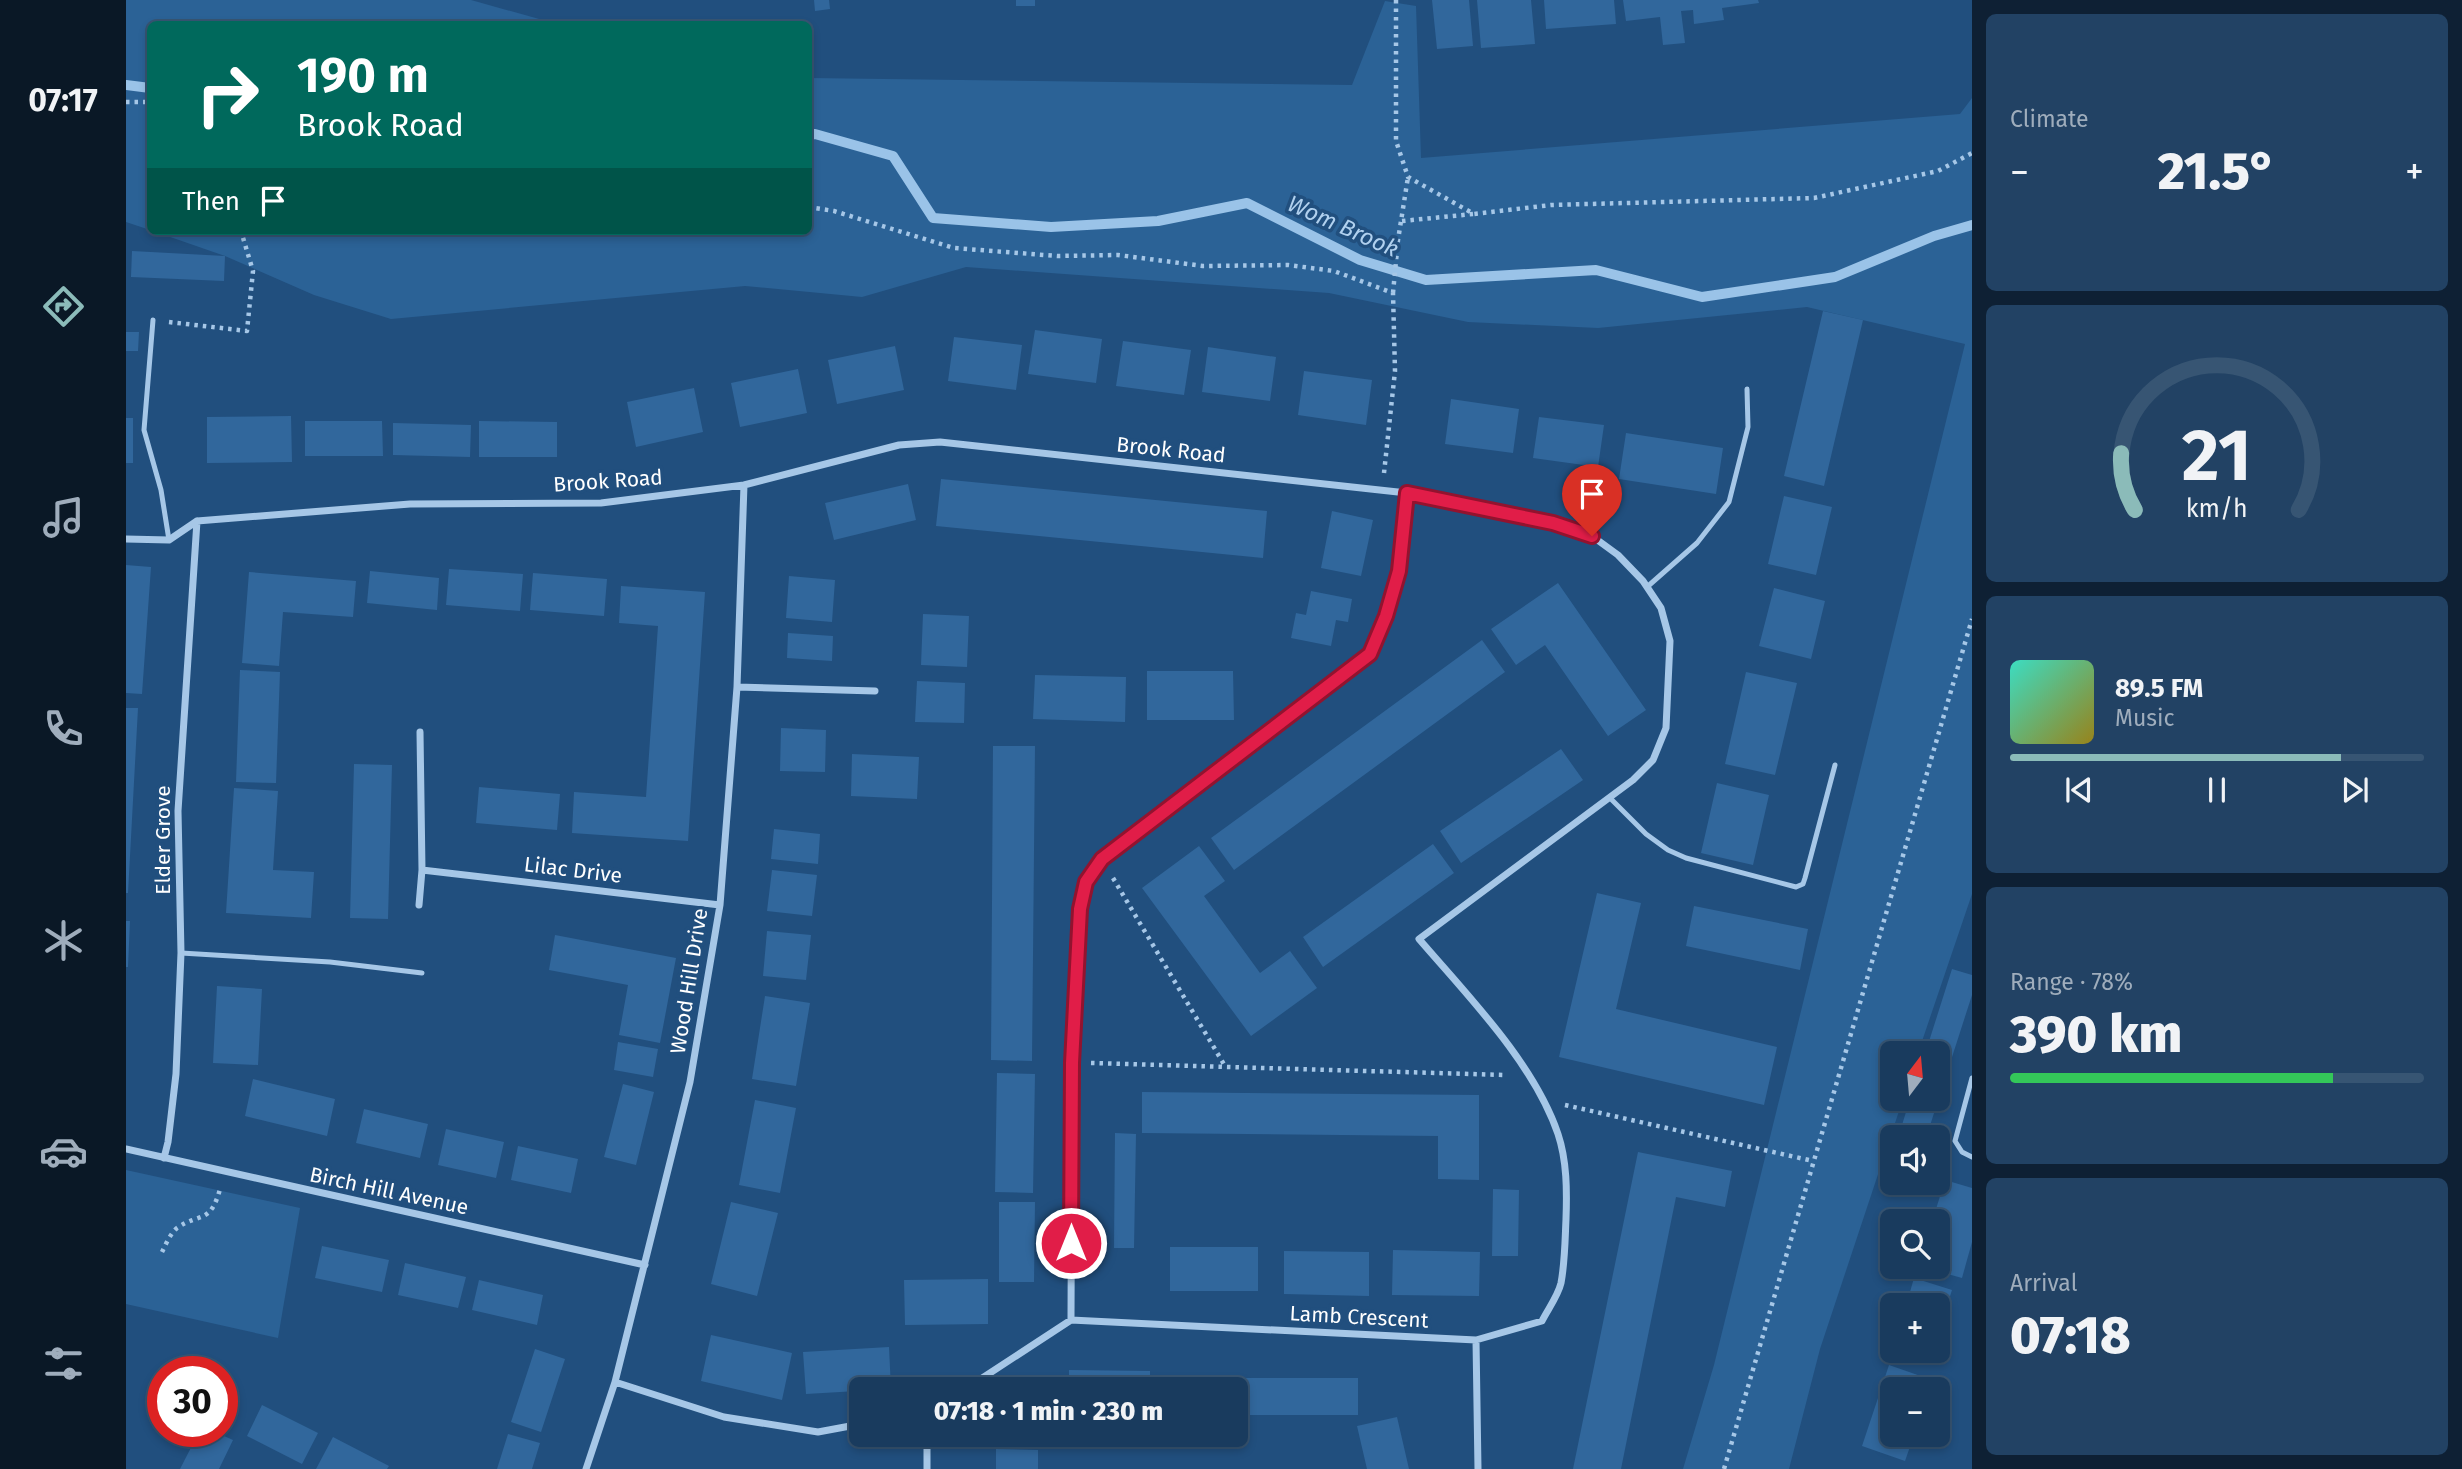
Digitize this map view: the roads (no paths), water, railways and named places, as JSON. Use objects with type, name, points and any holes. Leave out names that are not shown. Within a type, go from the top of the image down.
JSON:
[{"type":"street","name":"Brook Road","points":[[197,521],[410,504],[601,503],[744,485],[899,446],[940,442],[1407,493],[1553,523],[1592,536],[1618,555],[1647,587],[1661,608],[1670,641],[1665,728],[1653,760],[1610,798],[1419,939]]},
{"type":"street","name":"Wood Hill Drive","points":[[586,1469],[615,1382],[690,1082],[720,905],[737,687],[744,485]]},
{"type":"street","points":[[984,1377],[1071,1320],[1072,1063],[1080,909],[1086,882],[1102,859],[1370,654],[1386,616],[1399,571],[1407,493]]},
{"type":"street","points":[[126,539],[169,540],[197,521]]},
{"type":"street","name":"Elder Grove","points":[[164,1158],[176,1074],[181,953],[178,811],[197,521]]},
{"type":"street","points":[[737,687],[875,691]]},
{"type":"street","points":[[419,905],[422,870],[420,732]]},
{"type":"street","name":"Lilac Drive","points":[[422,870],[720,905]]},
{"type":"street","name":"Lamb Crescent","points":[[1071,1320],[1476,1340],[1542,1321],[1560,1285],[1567,1187],[1559,1137],[1545,1100],[1492,1024],[1419,939]]},
{"type":"street","name":"Birch Hill Avenue","points":[[126,1149],[645,1265]]},
{"type":"street","points":[[1476,1340],[1478,1469]]},
{"type":"street","points":[[615,1382],[724,1416],[818,1432],[849,1426]]},
{"type":"street","points":[[927,1447],[927,1469]]},
{"type":"lane","points":[[153,320],[144,430],[161,490],[169,540]]},
{"type":"lane","points":[[1647,587],[1697,543],[1729,502],[1748,427],[1747,389]]},
{"type":"lane","points":[[1610,798],[1646,834],[1668,850],[1686,858],[1796,887],[1803,884],[1805,878],[1835,765]]},
{"type":"lane","points":[[181,953],[330,962],[422,973]]},
{"type":"lane","points":[[1972,1078],[1955,1141],[1962,1152],[1972,1157]]},
{"type":"waterway","name":"Wom Brook","points":[[126,85],[147,88]]},
{"type":"waterway","name":"Wom Brook","points":[[812,134],[893,156],[933,218],[1051,227],[1158,221],[1247,203],[1360,260],[1426,280],[1596,270],[1702,297],[1835,277],[1934,236],[1972,225]]}]
